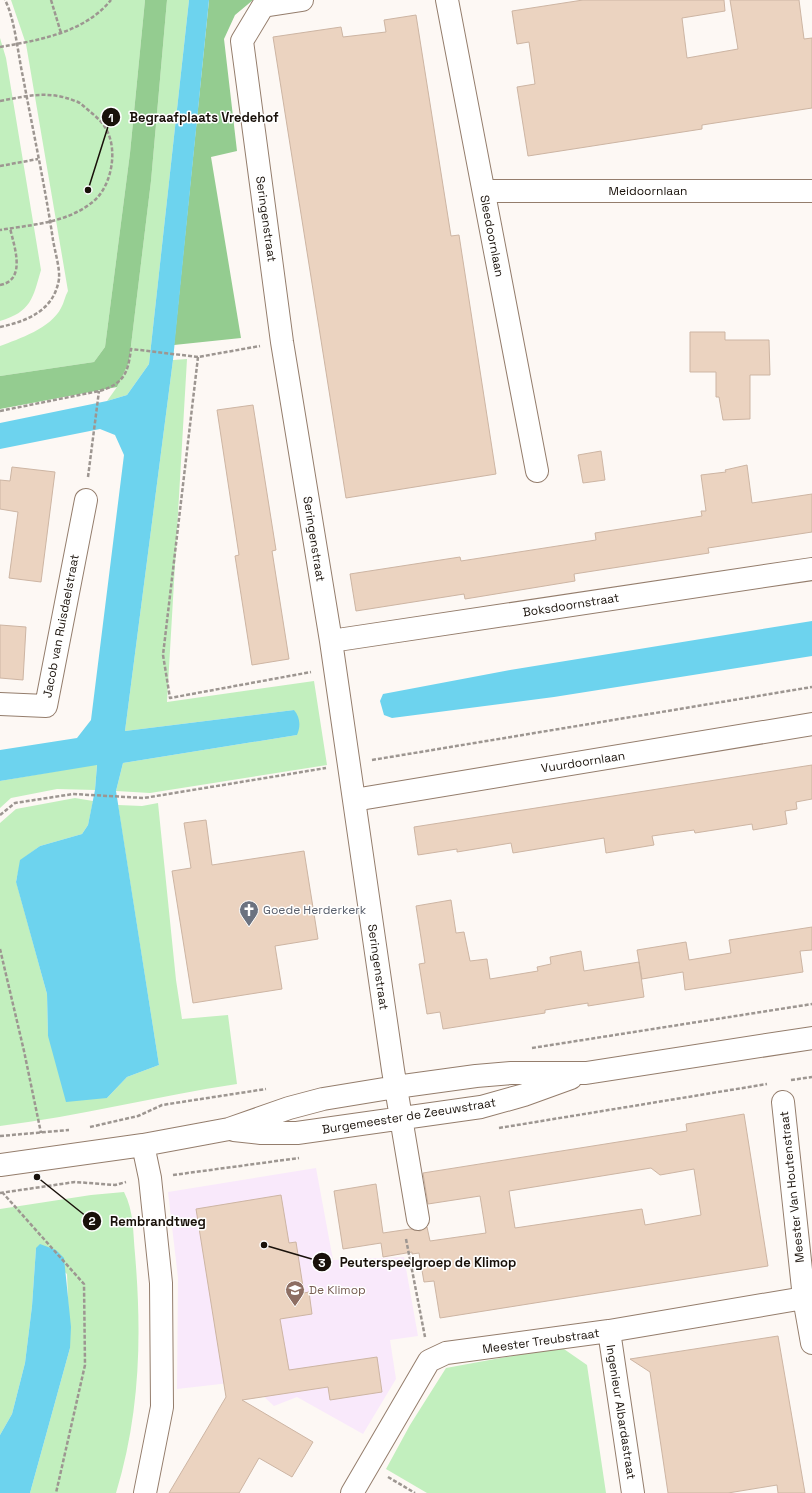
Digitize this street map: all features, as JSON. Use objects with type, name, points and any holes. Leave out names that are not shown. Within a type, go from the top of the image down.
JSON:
[{"type":"street","name":"Seringenstraat","points":[[302,0],[263,6],[242,41],[282,342],[331,641],[401,1117],[411,1227]]},
{"type":"street","name":"Sleedoornlaan","points":[[447,0],[536,472]]},
{"type":"street","name":"Meidoornlaan","points":[[484,191],[812,191]]},
{"type":"street","name":"Jacob van Ruisdaelstraat","points":[[0,704],[46,706],[86,500]]},
{"type":"street","name":"Boksdoornstraat","points":[[331,641],[812,569]]},
{"type":"street","name":"Vuurdoornlaan","points":[[354,800],[812,724]]},
{"type":"street","name":"Burgemeester de Zeeuwstraat","points":[[0,1165],[143,1145],[229,1129],[290,1108],[323,1099],[396,1087],[476,1076],[511,1073],[586,1073],[812,1038]]},
{"type":"street","name":"Burgemeester de Zeeuwstraat","points":[[229,1129],[261,1133],[297,1133],[481,1106],[524,1095],[586,1073]]},
{"type":"street","name":"Meester Van Houtenstraat","points":[[783,1102],[804,1298],[812,1343]]},
{"type":"street","points":[[143,1145],[150,1178],[161,1283],[162,1407],[145,1493]]},
{"type":"street","name":"Meester Treubstraat","points":[[429,1361],[446,1353],[609,1331],[804,1298]]},
{"type":"street","name":"Ingenieur Albardastraat","points":[[609,1331],[633,1493]]},
{"type":"street","points":[[352,1493],[429,1361]]},
{"type":"path","points":[[0,327],[21,323],[39,314],[53,296],[59,279],[50,221],[16,44],[5,0]]},
{"type":"path","points":[[51,0],[61,33]]},
{"type":"path","points":[[0,47],[61,33],[83,23],[111,0]]},
{"type":"path","points":[[0,101],[44,94],[77,101],[95,116],[106,130],[112,147],[111,167],[105,187],[92,204],[73,215],[50,221],[0,230]]},
{"type":"path","points":[[0,166],[38,159]]},
{"type":"path","points":[[0,285],[6,284],[10,280],[17,268],[10,228]]},
{"type":"path","points":[[0,411],[99,392],[113,387],[122,379],[128,368],[131,349],[198,357],[282,342]]},
{"type":"path","points":[[198,357],[163,655],[170,698],[335,668]]},
{"type":"path","points":[[86,500],[99,392]]},
{"type":"path","points":[[1,815],[15,803],[73,794],[144,798],[812,687]]},
{"type":"path","points":[[0,949],[24,1051],[41,1133]]},
{"type":"path","points":[[2,1192],[84,1284],[86,1365],[56,1493]]},
{"type":"path","points":[[411,1227],[429,1361]]},
{"type":"path","points":[[368,1465],[415,1493]]},
{"type":"shaded area","name":"De Klimop","points":[[316,1168],[333,1260],[404,1257],[418,1336],[390,1340],[396,1379],[363,1434],[297,1397],[274,1406],[247,1381],[177,1389],[178,1278],[168,1192]]},
{"type":"green space","points":[[11,0],[145,0],[130,153],[105,347],[94,362],[0,376],[0,346],[34,332],[50,321],[61,308],[68,291],[26,44]]},
{"type":"green space","points":[[145,0],[167,0],[151,181],[129,362],[117,387],[0,409],[0,376],[94,362],[105,347],[130,153]]},
{"type":"green space","points":[[167,0],[189,0],[149,364],[127,395],[107,401],[117,387],[129,362],[151,181]]},
{"type":"green space","points":[[209,0],[253,0],[235,15],[224,39],[237,151],[211,157],[241,338],[174,345]]},
{"type":"green space","points":[[0,38],[6,58],[41,270],[36,289],[29,303],[18,313],[0,321]]},
{"type":"green space","points":[[187,359],[167,702],[314,681],[327,765],[150,793],[116,791],[123,763],[297,735],[294,710],[125,731],[173,360]]},
{"type":"green space","points":[[97,764],[95,790],[57,789],[11,798],[0,808],[0,781]]},
{"type":"green space","points":[[75,798],[93,801],[88,825],[82,834],[40,846],[21,860],[16,881],[47,994],[48,1036],[107,1098],[127,1077],[159,1065],[118,805],[142,806],[158,803],[176,980],[182,1019],[228,1015],[237,1084],[60,1117],[0,1126],[0,823],[16,809]]},
{"type":"green space","points":[[124,1192],[130,1207],[133,1230],[137,1285],[138,1345],[137,1375],[130,1434],[116,1493],[30,1493],[70,1348],[67,1274],[36,1248],[32,1306],[25,1363],[12,1414],[0,1435],[0,1209],[91,1195]]},
{"type":"green space","points":[[561,1347],[587,1365],[606,1493],[427,1493],[386,1469],[410,1425],[446,1368]]},
{"type":"water","points":[[189,0],[209,0],[173,360],[125,731],[294,710],[299,719],[299,728],[297,735],[123,763],[116,791],[159,1065],[127,1077],[107,1098],[66,1102],[48,1036],[47,994],[16,882],[20,860],[40,846],[82,834],[88,825],[95,790],[97,765],[0,781],[0,750],[77,738],[91,720],[124,455],[115,435],[100,429],[0,449],[0,423],[107,401],[127,395],[149,364]]},
{"type":"water","points":[[812,621],[812,656],[554,697],[392,718],[384,715],[380,701],[383,694],[510,670]]},
{"type":"water","points":[[40,1244],[56,1250],[64,1258],[71,1327],[70,1348],[30,1493],[0,1493],[0,1435],[12,1414],[25,1363],[32,1306],[36,1248]]},
{"type":"building","points":[[583,0],[724,0],[725,11],[682,18],[687,58],[738,49],[730,0],[799,0],[804,39],[812,38],[812,108],[702,125],[702,129],[528,156],[517,87],[535,84],[529,42],[517,44],[512,11]]},
{"type":"building","points":[[416,15],[451,236],[459,235],[496,474],[346,498],[273,37],[341,27],[343,37],[386,32],[384,20]]},
{"type":"building","points":[[690,332],[725,332],[725,340],[769,340],[770,375],[750,375],[750,419],[723,420],[719,397],[716,397],[716,372],[690,372]]},
{"type":"building","points":[[253,405],[276,550],[272,551],[289,659],[252,665],[235,556],[239,555],[217,410]]},
{"type":"building","points":[[601,451],[605,480],[583,483],[578,455]]},
{"type":"building","points":[[747,465],[752,503],[812,494],[812,532],[708,548],[709,553],[574,574],[575,581],[465,599],[464,594],[356,611],[350,574],[460,557],[461,561],[596,540],[595,533],[702,516],[701,511],[706,511],[701,475],[726,472],[725,470]]},
{"type":"building","points":[[12,467],[55,472],[41,582],[9,578],[18,512],[0,509],[0,480],[10,481]]},
{"type":"building","points":[[0,625],[26,627],[23,680],[0,678]]},
{"type":"building","points":[[812,765],[812,799],[796,802],[797,809],[785,811],[787,824],[753,830],[752,824],[695,833],[694,830],[652,836],[654,845],[606,853],[604,838],[513,853],[511,843],[457,852],[457,849],[418,855],[414,827]]},
{"type":"building","name":"Goede Herderkerk","points":[[206,820],[212,865],[304,851],[318,939],[275,946],[282,989],[193,1003],[172,871],[191,868],[184,823]]},
{"type":"building","points":[[451,900],[456,933],[464,932],[470,961],[487,959],[490,979],[538,971],[537,967],[551,964],[550,957],[581,951],[584,971],[639,962],[644,997],[588,1006],[588,1003],[545,1010],[545,1013],[443,1029],[440,1012],[427,1014],[419,964],[425,963],[416,906]]},
{"type":"building","points":[[812,927],[812,950],[800,951],[803,972],[685,990],[683,972],[642,979],[637,950],[686,942],[689,960],[731,953],[729,940]]},
{"type":"building","points":[[744,1114],[768,1266],[440,1318],[434,1281],[424,1282],[419,1253],[412,1254],[412,1252],[383,1257],[381,1243],[343,1249],[334,1191],[376,1184],[383,1233],[410,1229],[420,1231],[427,1227],[430,1241],[486,1233],[480,1196],[428,1204],[423,1173],[687,1131],[686,1124]],"holes":[[[651,1168],[660,1175],[694,1169],[701,1215],[645,1225],[642,1209],[515,1228],[509,1191]]]},
{"type":"building","points":[[281,1195],[289,1243],[296,1242],[304,1293],[309,1292],[312,1314],[280,1319],[289,1370],[377,1357],[382,1392],[330,1400],[328,1387],[242,1400],[313,1442],[292,1477],[259,1458],[239,1493],[169,1493],[226,1397],[196,1209]]},
{"type":"building","points":[[778,1336],[805,1493],[778,1493],[777,1485],[728,1493],[668,1493],[650,1372],[630,1359]]},
{"type":"place","name":"Begraafplaats Vredehof","points":[[88,190]]},
{"type":"place","name":"Goede Herderkerk","points":[[249,927]]},
{"type":"place","name":"Rembrandtweg","points":[[37,1177]]},
{"type":"place","name":"Peuterspeelgroep de Klimop","points":[[264,1245]]},
{"type":"place","name":"De Klimop","points":[[295,1307]]}]
